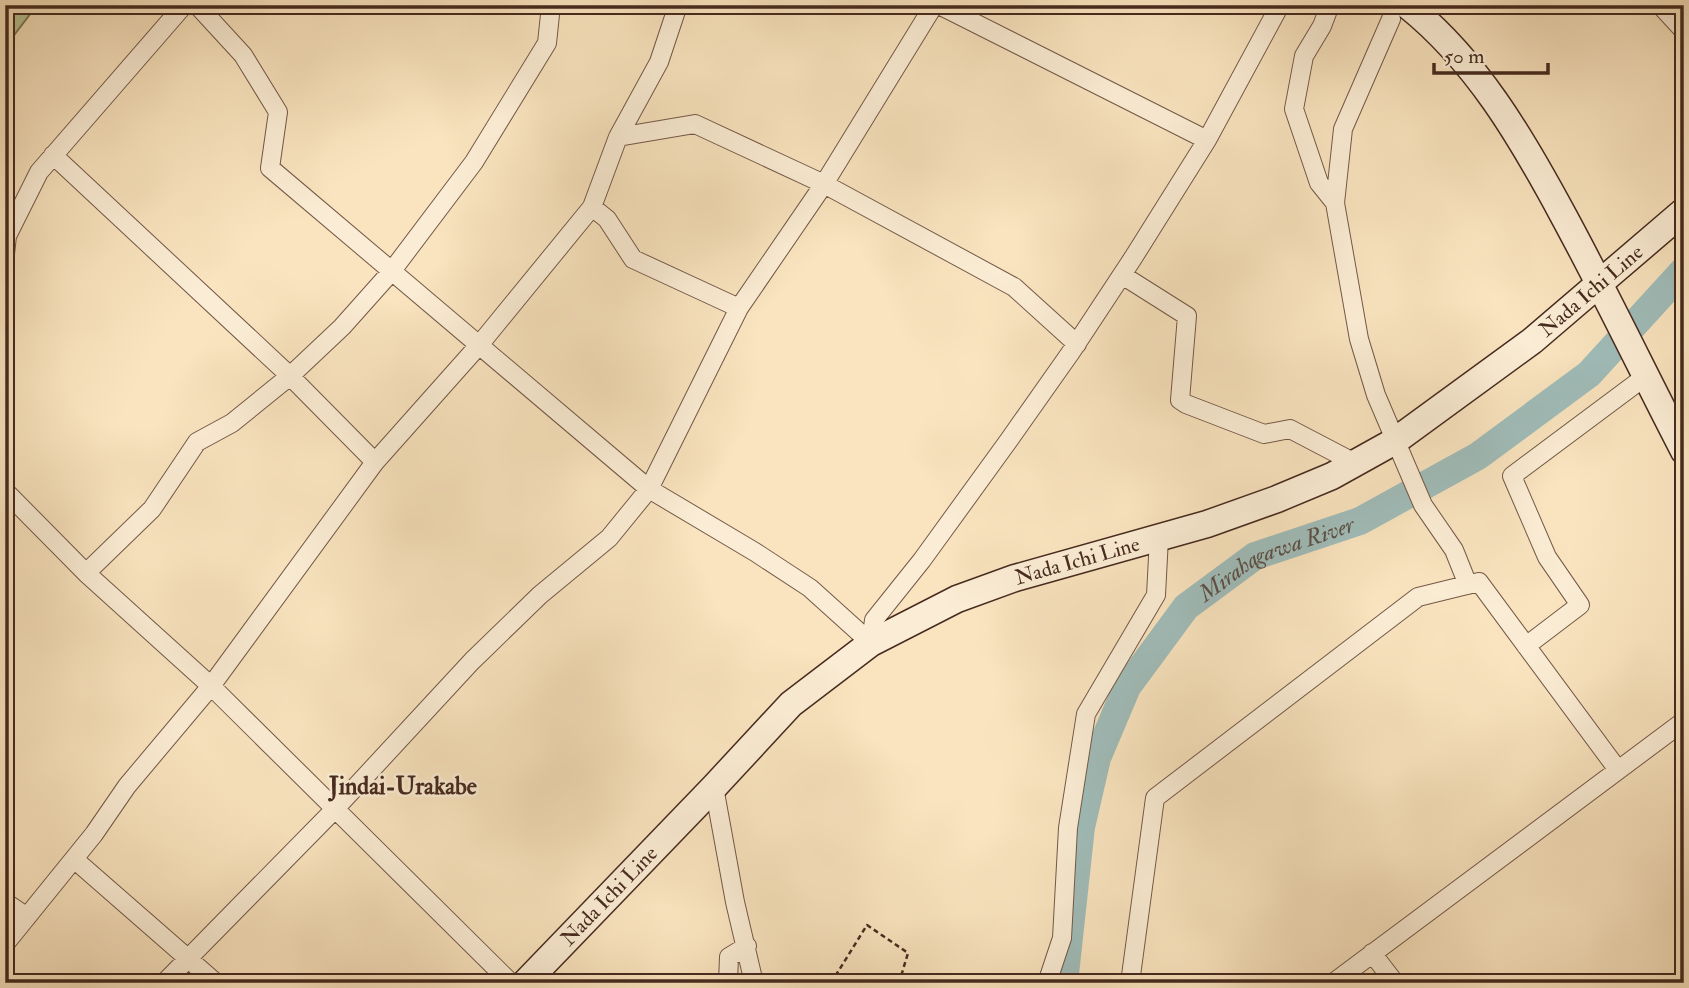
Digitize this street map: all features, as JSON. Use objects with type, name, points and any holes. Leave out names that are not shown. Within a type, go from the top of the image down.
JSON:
[{"type":"main road","points":[[1399,12],[1464,61],[1500,107],[1528,151],[1600,283],[1684,451]]},
{"type":"main road","name":"Nada Ichi Line","points":[[525,983],[791,704],[871,643],[957,598],[1015,578],[1207,524],[1277,499],[1397,446],[1532,341],[1684,211]]},
{"type":"street","points":[[5,254],[7,236],[39,172],[184,5]]},
{"type":"street","points":[[197,5],[243,55],[278,112],[270,168],[649,489],[810,588],[871,643]]},
{"type":"street","points":[[86,573],[152,509],[197,442],[232,423],[290,376],[342,327],[391,272],[474,162],[547,43],[551,5]]},
{"type":"street","points":[[5,944],[94,834],[127,786],[211,686],[375,462],[480,344],[592,207],[618,137],[659,62],[678,5]]},
{"type":"street","points":[[164,983],[335,809],[472,661],[540,595],[609,538],[649,489],[739,308],[824,184],[934,5]]},
{"type":"street","points":[[939,5],[1206,141]]},
{"type":"street","points":[[871,643],[874,620],[922,560],[1077,344],[1122,275],[1206,141],[1280,5]]},
{"type":"street","points":[[1330,5],[1322,26],[1304,57],[1294,109],[1319,183],[1335,203]]},
{"type":"street","points":[[1660,5],[1684,31]]},
{"type":"street","points":[[1399,12],[1343,129],[1335,203],[1359,339],[1376,395],[1423,505],[1454,550],[1468,585]]},
{"type":"street","points":[[618,137],[695,124],[824,184],[1014,288],[1077,344]]},
{"type":"street","points":[[53,155],[290,376],[375,462]]},
{"type":"street","points":[[592,207],[607,219],[633,259],[739,308]]},
{"type":"street","points":[[1122,275],[1187,316],[1180,400],[1264,434],[1290,429],[1355,463]]},
{"type":"street","points":[[1526,646],[1580,605],[1547,557],[1512,476],[1642,370]]},
{"type":"street","points":[[5,491],[86,573],[211,686],[511,983]]},
{"type":"street","points":[[1046,983],[1062,938],[1068,828],[1086,714],[1156,595],[1158,538]]},
{"type":"street","points":[[1130,983],[1155,798],[1418,597],[1479,582],[1618,770]]},
{"type":"street","points":[[1333,983],[1684,721]]},
{"type":"street","points":[[714,787],[735,902],[754,983]]},
{"type":"street","points":[[74,859],[216,983]]},
{"type":"street","points":[[5,902],[27,917]]},
{"type":"street","points":[[728,983],[729,957],[747,946]]},
{"type":"street","points":[[1372,954],[1395,983]]},
{"type":"path","points":[[831,983],[867,925],[908,953],[899,983]]},
{"type":"green space","points":[[5,5],[37,5],[5,47]]},
{"type":"waterway","name":"Mirahagawa River","points":[[1064,983],[1081,827],[1097,758],[1127,687],[1186,607],[1255,556],[1360,521],[1478,456],[1589,374],[1684,270]]},
{"type":"district","name":"Jindai-Urakabe","points":[[403,786]]}]
